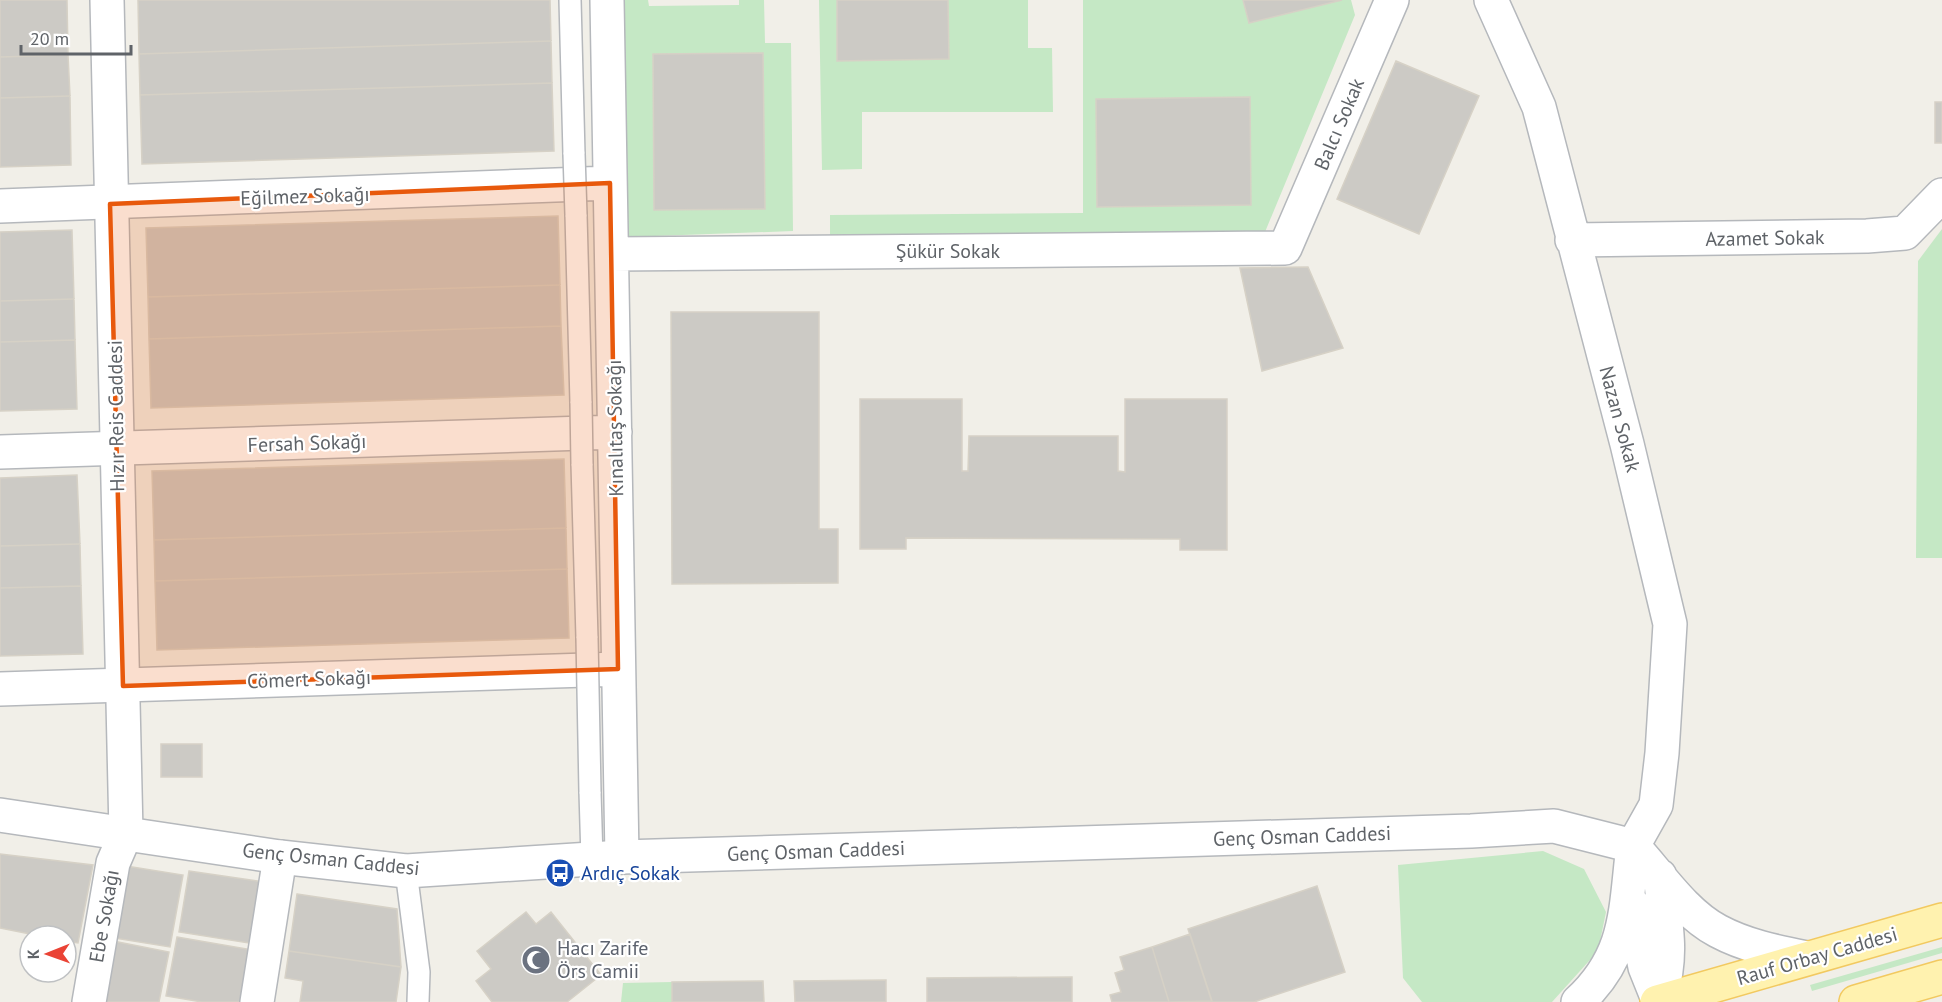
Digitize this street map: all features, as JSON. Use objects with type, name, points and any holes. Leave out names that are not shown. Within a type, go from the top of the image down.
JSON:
[{"type":"main road","name":"Rauf Orbay Caddesi","points":[[1659,1002],[1942,920]]},
{"type":"main road","points":[[1856,1002],[1942,977]]},
{"type":"street","name":"Hızır Reis Caddesi","points":[[107,0],[126,833]]},
{"type":"street","name":"Kınalıtaş Sokağı","points":[[607,0],[618,669],[607,858]]},
{"type":"street","name":"Balcı Sokak","points":[[1285,248],[1392,0]]},
{"type":"street","name":"Nazan Sokak","points":[[1491,0],[1539,107],[1627,444],[1670,624],[1662,753],[1656,805],[1633,846]]},
{"type":"street","name":"Eğilmez Sokağı","points":[[0,206],[110,204],[610,183]]},
{"type":"street","name":"Azamet Sokak","points":[[1572,240],[1867,236],[1905,233],[1942,195]]},
{"type":"street","name":"Şükür Sokak","points":[[612,254],[1285,248]]},
{"type":"street","name":"Fersah Sokağı","points":[[0,452],[615,432]]},
{"type":"street","name":"Cömert Sokağı","points":[[0,688],[618,669]]},
{"type":"street","name":"Genç Osman Caddesi","points":[[0,815],[280,856],[406,871],[607,858],[1471,831],[1554,825],[1633,846]]},
{"type":"street","name":"Ebe Sokağı","points":[[89,1002],[113,863],[126,833]]},
{"type":"street","points":[[1633,846],[1692,912],[1716,930],[1742,942],[1807,958]]},
{"type":"street","points":[[1578,1002],[1604,976],[1614,958],[1622,934],[1633,846]]},
{"type":"street","points":[[257,1002],[280,856]]},
{"type":"street","points":[[1659,1002],[1669,966],[1660,876]]},
{"type":"street","points":[[1628,883],[1645,967],[1659,1002]]},
{"type":"lane","points":[[570,0],[590,792],[607,858]]},
{"type":"lane","points":[[406,871],[419,972],[418,1002]]},
{"type":"highlighted area","points":[[610,183],[618,669],[123,686],[110,204]]},
{"type":"green space","points":[[624,0],[648,0],[649,6],[739,5],[739,0],[764,0],[765,43],[791,43],[793,231],[628,237]]},
{"type":"green space","points":[[819,0],[1028,0],[1028,48],[1052,48],[1053,112],[862,112],[862,169],[822,170]]},
{"type":"green space","points":[[1083,0],[1351,0],[1355,15],[1265,232],[830,236],[830,215],[1083,213]]},
{"type":"green space","points":[[1942,229],[1942,558],[1916,558],[1918,261]]},
{"type":"green space","points":[[1543,851],[1584,869],[1606,912],[1598,951],[1552,1002],[1422,1002],[1403,978],[1398,865]]},
{"type":"green space","points":[[1942,947],[1942,953],[1812,991],[1810,985]]},
{"type":"green space","points":[[672,982],[672,1002],[621,1002],[623,983]]},
{"type":"building","points":[[0,0],[67,0],[68,55],[0,57]]},
{"type":"building","points":[[138,0],[550,0],[551,41],[139,54]]},
{"type":"building","points":[[837,0],[948,0],[949,59],[837,61]]},
{"type":"building","points":[[1243,0],[1342,0],[1249,23]]},
{"type":"building","points":[[551,41],[552,83],[140,95],[139,54]]},
{"type":"building","points":[[763,53],[765,209],[654,210],[653,54]]},
{"type":"building","points":[[68,55],[70,96],[0,98],[0,57]]},
{"type":"building","points":[[1396,61],[1479,96],[1419,234],[1337,199]]},
{"type":"building","points":[[552,83],[554,151],[142,164],[140,95]]},
{"type":"building","points":[[70,96],[71,165],[0,167],[0,98]]},
{"type":"building","points":[[1250,97],[1251,205],[1097,207],[1096,99]]},
{"type":"building","points":[[1935,102],[1942,102],[1942,143],[1935,143]]},
{"type":"building","points":[[558,216],[560,285],[148,297],[146,228]]},
{"type":"building","points":[[72,230],[74,299],[0,301],[0,232]]},
{"type":"building","points":[[1308,267],[1343,348],[1262,371],[1240,268]]},
{"type":"building","points":[[560,285],[561,326],[149,339],[148,297]]},
{"type":"building","points":[[74,299],[75,340],[0,342],[0,301]]},
{"type":"building","points":[[671,312],[819,312],[819,529],[838,529],[838,583],[672,584]]},
{"type":"building","points":[[561,326],[564,395],[151,408],[149,339]]},
{"type":"building","points":[[75,340],[77,409],[0,411],[0,342]]},
{"type":"building","points":[[860,399],[962,399],[962,471],[968,471],[969,436],[1118,436],[1118,471],[1125,472],[1125,399],[1227,399],[1227,550],[1180,550],[1180,539],[906,538],[906,549],[860,549]]},
{"type":"building","points":[[564,459],[566,528],[154,540],[152,471]]},
{"type":"building","points":[[77,475],[80,544],[0,546],[0,478]]},
{"type":"building","points":[[566,528],[567,569],[155,581],[154,540]]},
{"type":"building","points":[[80,544],[81,586],[0,588],[0,546]]},
{"type":"building","points":[[567,569],[569,638],[157,650],[155,581]]},
{"type":"building","points":[[81,586],[83,654],[0,656],[0,588]]},
{"type":"building","points":[[161,744],[202,744],[202,777],[161,777]]},
{"type":"building","points":[[0,854],[93,865],[78,943],[78,924],[18,924],[18,932],[0,928]]},
{"type":"building","points":[[126,866],[183,875],[170,947],[114,938]]},
{"type":"building","points":[[189,871],[264,882],[255,944],[179,932]]},
{"type":"building","points":[[1317,886],[1345,972],[1254,1002],[1212,1002],[1188,929]]},
{"type":"building","points":[[297,894],[397,909],[401,967],[289,951]]},
{"type":"building","name":"Hacı Zarife Örs Camii","points":[[526,912],[536,924],[551,912],[601,975],[567,1002],[492,1002],[476,981],[491,969],[477,951]]},
{"type":"building","points":[[1190,934],[1212,1001],[1169,1002],[1152,947]]},
{"type":"building","points":[[177,937],[253,950],[244,1002],[202,1002],[166,996]]},
{"type":"building","points":[[113,941],[169,952],[159,1002],[102,1002]]},
{"type":"building","points":[[1152,947],[1169,1002],[1112,1002],[1110,995],[1121,992],[1115,973],[1124,970],[1120,957]]},
{"type":"building","points":[[289,951],[401,967],[396,1002],[300,1002],[303,981],[285,978]]},
{"type":"building","points":[[1072,977],[1072,1002],[927,1002],[927,978]]},
{"type":"building","points":[[886,980],[886,1002],[795,1002],[794,981]]},
{"type":"building","points":[[763,981],[764,1002],[672,1002],[672,982]]},
{"type":"place","name":"Ardıç Sokak","points":[[560,873]]},
{"type":"place","name":"Hacı Zarife Örs Camii","points":[[536,960]]}]
